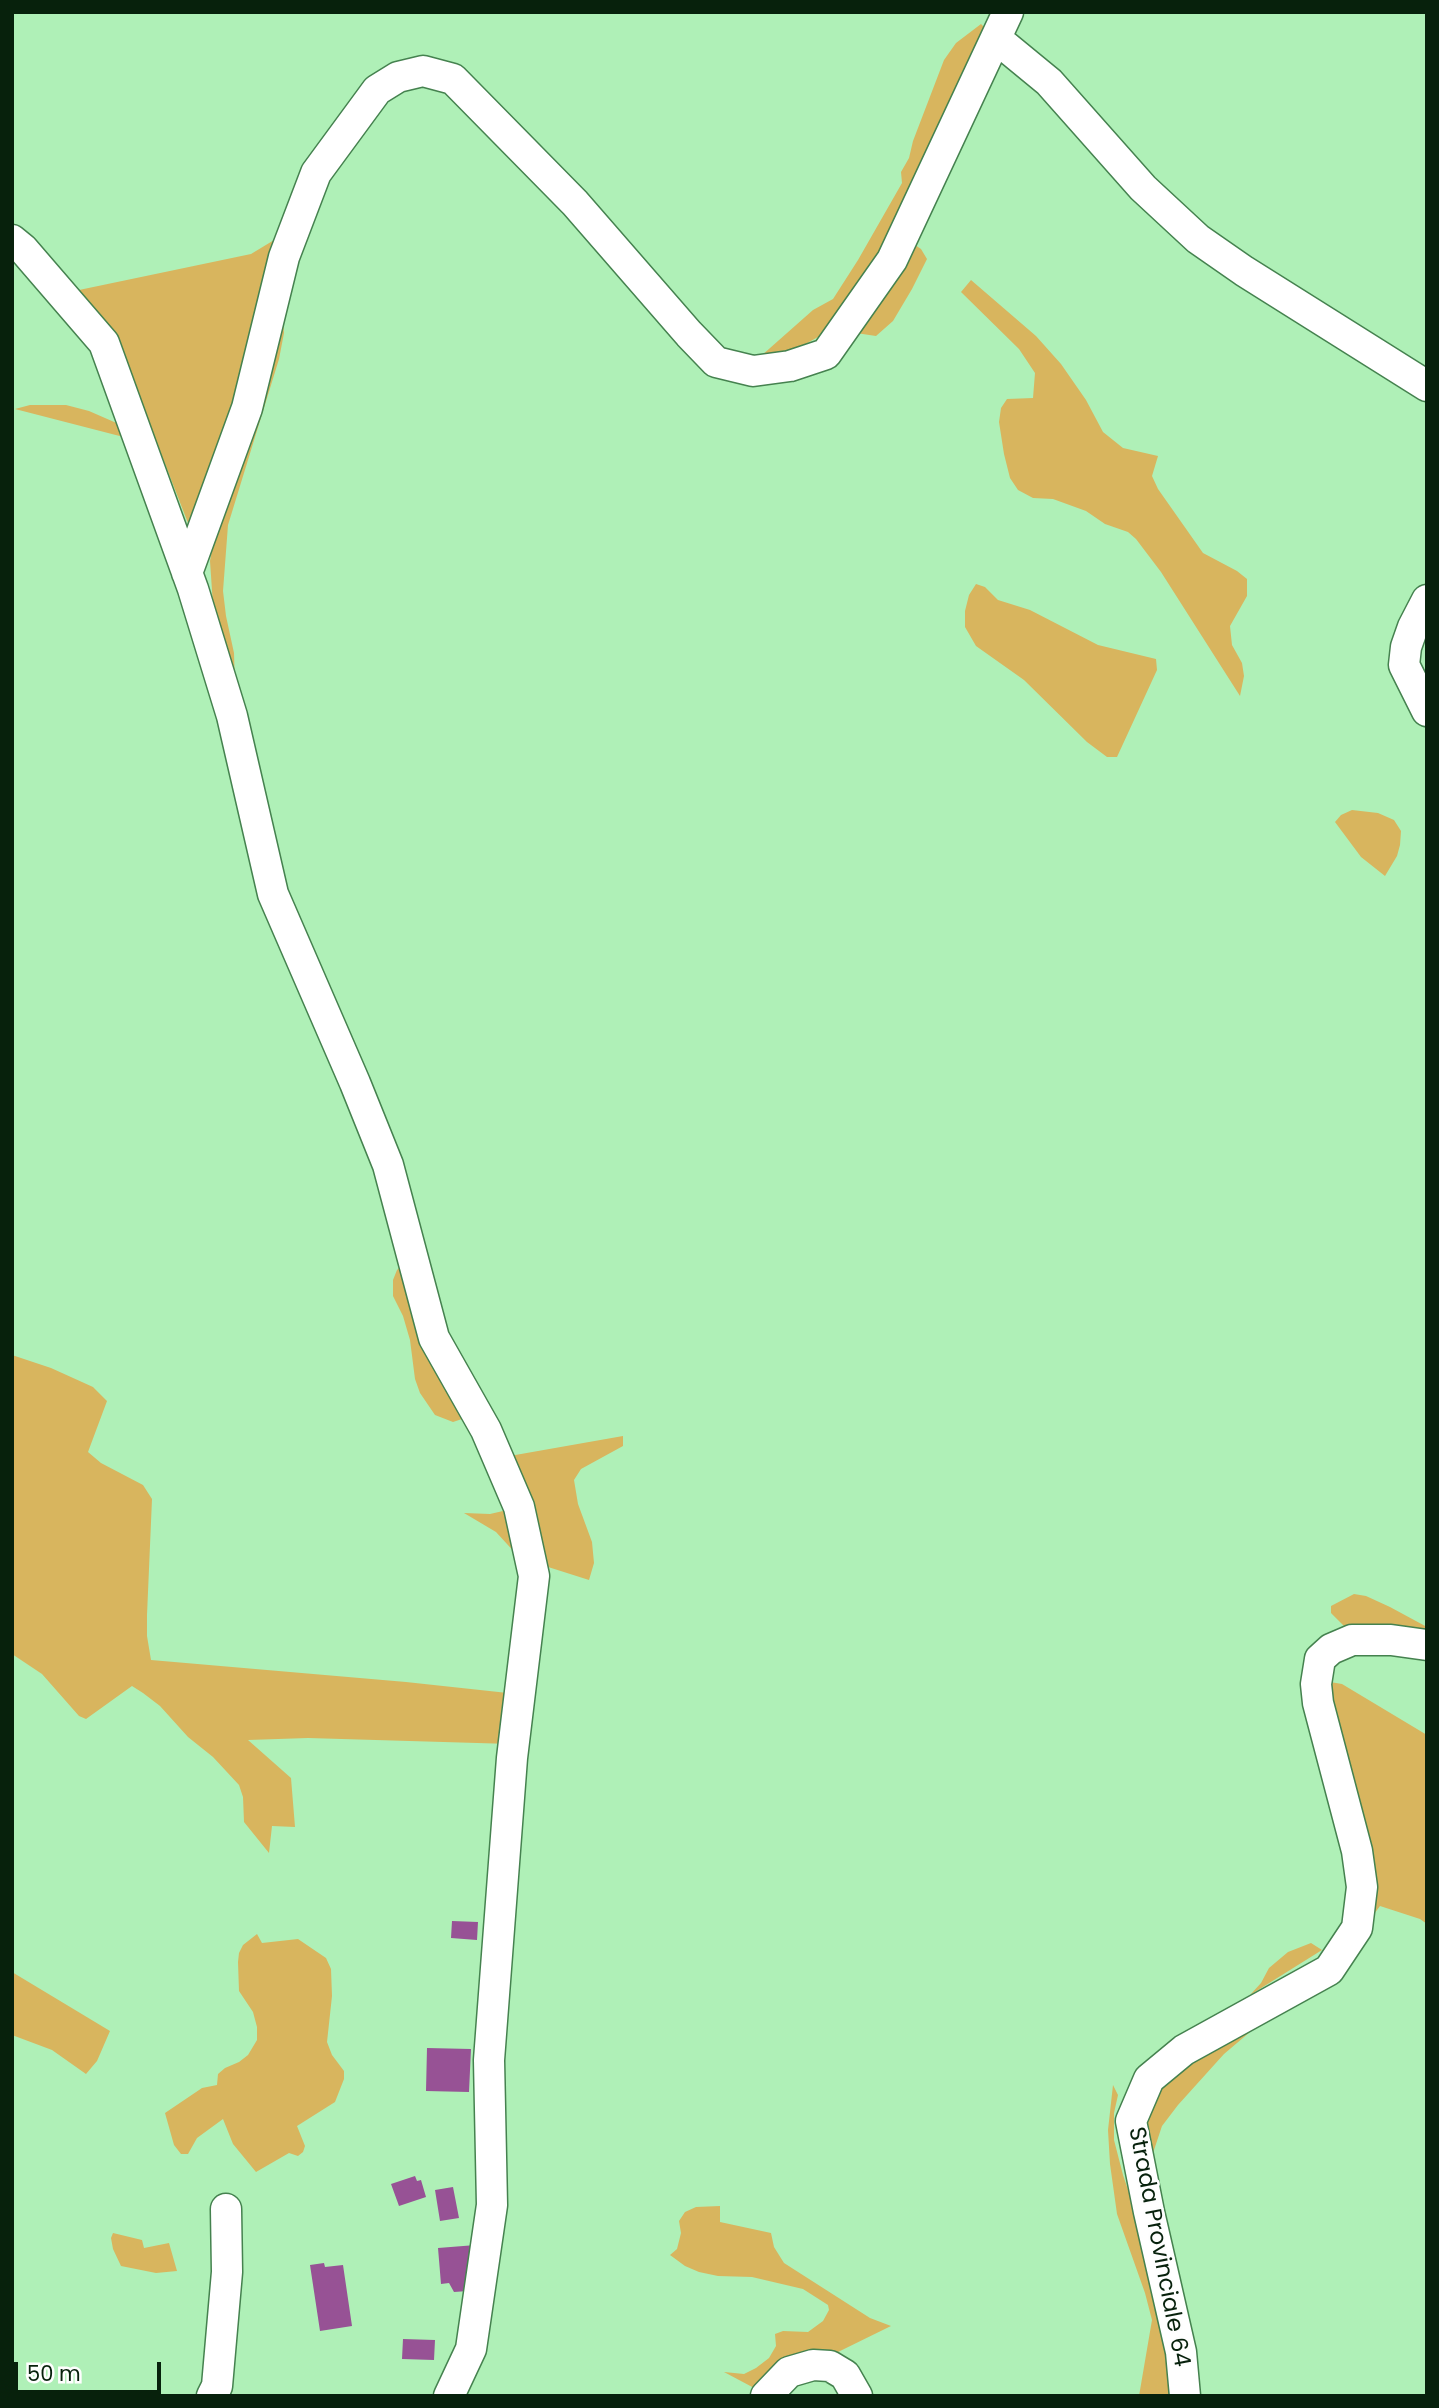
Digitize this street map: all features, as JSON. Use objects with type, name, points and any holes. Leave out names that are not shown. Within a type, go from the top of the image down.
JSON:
[{"type":"street","points":[[187,573],[247,408],[284,257],[316,173],[377,90],[398,77],[423,71],[453,79],[575,203],[716,362],[753,371],[790,366],[826,354],[892,260],[1008,12]]},
{"type":"street","points":[[994,43],[1004,45],[1049,82],[1143,188],[1198,239],[1427,386]]},
{"type":"street","points":[[12,240],[23,249],[104,343],[187,573],[232,716],[273,894],[388,1166],[434,1338],[486,1430],[519,1507],[534,1576],[512,1759],[489,2060],[492,2205],[471,2349],[450,2396]]},
{"type":"street","points":[[1427,600],[1413,627],[1404,665],[1427,711]]},
{"type":"street","name":"Strada Provinciale 64","points":[[1185,2396],[1181,2351],[1131,2121],[1149,2079],[1157,2072],[1184,2050],[1329,1970],[1357,1928],[1362,1887],[1357,1851],[1318,1703],[1320,1659],[1331,1649],[1352,1640],[1391,1640],[1427,1645]]},
{"type":"street","points":[[212,2396],[216,2386],[227,2272],[226,2209]]},
{"type":"street","points":[[766,2396],[789,2372],[813,2365],[830,2365],[845,2375],[858,2396]]},
{"type":"shaded area","points":[[981,24],[988,31],[906,208],[846,310],[818,337],[784,356],[761,356],[813,310],[833,299],[902,183],[901,172],[909,158],[944,60],[956,43]]},
{"type":"shaded area","points":[[289,231],[195,541],[127,366],[79,290],[251,254]]},
{"type":"shaded area","points":[[909,241],[921,249],[927,259],[912,289],[893,321],[876,336],[856,333]]},
{"type":"shaded area","points":[[971,280],[1036,336],[1061,364],[1086,400],[1103,432],[1123,448],[1158,456],[1152,476],[1158,489],[1203,553],[1247,579],[1247,596],[1230,626],[1232,645],[1242,663],[1244,676],[1240,696],[1161,572],[1136,539],[1128,532],[1105,524],[1086,511],[1053,499],[1033,498],[1018,490],[1010,478],[999,422],[1001,408],[1007,399],[1033,398],[1035,373],[1019,349],[961,292]]},
{"type":"shaded area","points":[[283,320],[284,333],[279,359],[228,525],[223,591],[234,653],[235,688],[213,605],[210,561],[216,527]]},
{"type":"shaded area","points":[[30,405],[66,405],[89,411],[121,425],[139,441],[15,409]]},
{"type":"shaded area","points":[[976,584],[985,587],[998,600],[1030,610],[1098,645],[1156,659],[1157,670],[1117,757],[1107,757],[1087,742],[1024,680],[976,646],[965,627],[965,611],[969,595]]},
{"type":"shaded area","points":[[1352,810],[1378,813],[1394,820],[1401,831],[1397,856],[1385,876],[1361,857],[1335,822],[1341,815]]},
{"type":"shaded area","points":[[407,1260],[471,1416],[453,1422],[435,1415],[420,1393],[415,1379],[410,1340],[403,1316],[393,1296],[393,1280],[397,1270]]},
{"type":"shaded area","points":[[12,1355],[51,1368],[93,1387],[107,1401],[88,1452],[101,1463],[143,1485],[152,1499],[147,1615],[151,1660],[517,1694],[511,1744],[308,1738],[248,1740],[291,1778],[295,1827],[272,1826],[269,1853],[244,1822],[243,1797],[239,1785],[213,1757],[188,1737],[160,1706],[143,1693],[132,1686],[86,1719],[79,1716],[42,1674],[12,1654]]},
{"type":"shaded area","points":[[623,1436],[623,1446],[581,1469],[574,1480],[578,1504],[592,1542],[594,1563],[589,1580],[545,1566],[504,1457]]},
{"type":"shaded area","points":[[516,1508],[518,1556],[496,1532],[464,1513],[490,1514]]},
{"type":"shaded area","points":[[1354,1594],[1366,1596],[1390,1607],[1427,1627],[1427,1631],[1383,1626],[1344,1626],[1331,1613],[1331,1606]]},
{"type":"shaded area","points":[[1330,1682],[1342,1684],[1427,1735],[1427,1924],[1420,1919],[1380,1906],[1371,1918],[1328,1699]]},
{"type":"shaded area","points":[[257,1934],[262,1943],[298,1939],[326,1958],[331,1969],[332,1996],[327,2042],[332,2055],[344,2071],[344,2079],[335,2102],[297,2126],[305,2146],[303,2152],[298,2156],[289,2153],[256,2172],[233,2144],[223,2119],[197,2138],[188,2154],[181,2154],[174,2145],[165,2113],[202,2088],[217,2085],[218,2074],[248,2055],[257,2040],[253,2012],[239,1991],[238,1962],[243,1945]]},
{"type":"shaded area","points":[[1311,1943],[1322,1950],[1250,1995],[1269,1968],[1288,1952]]},
{"type":"shaded area","points":[[12,1972],[110,2031],[97,2061],[86,2074],[52,2050],[12,2035]]},
{"type":"shaded area","points":[[1283,2004],[1224,2054],[1178,2105],[1162,2126],[1154,2150],[1150,2178],[1139,2117],[1152,2086]]},
{"type":"shaded area","points":[[1113,2085],[1118,2095],[1114,2113],[1114,2140],[1145,2240],[1177,2396],[1139,2396],[1152,2320],[1117,2214],[1108,2130]]},
{"type":"shaded area","points":[[720,2206],[720,2222],[771,2233],[774,2247],[784,2263],[870,2318],[891,2326],[838,2352],[804,2352],[786,2358],[756,2389],[724,2372],[744,2374],[756,2368],[769,2358],[776,2346],[775,2334],[783,2331],[808,2332],[823,2321],[829,2310],[828,2305],[803,2289],[752,2277],[718,2276],[699,2272],[670,2255],[677,2249],[681,2233],[679,2221],[685,2212],[696,2207]]},
{"type":"shaded area","points":[[113,2233],[142,2240],[144,2248],[169,2243],[177,2271],[156,2273],[121,2266],[113,2249]]},
{"type":"building","points":[[452,1921],[478,1922],[477,1940],[451,1938]]},
{"type":"building","points":[[427,2048],[471,2049],[469,2092],[426,2091]]},
{"type":"building","points":[[415,2176],[417,2181],[421,2180],[426,2197],[399,2206],[391,2184]]},
{"type":"building","points":[[453,2187],[459,2218],[440,2221],[435,2190]]},
{"type":"building","points":[[476,2245],[468,2291],[454,2292],[449,2283],[441,2284],[438,2248]]},
{"type":"building","points":[[324,2263],[325,2267],[343,2265],[352,2326],[320,2331],[310,2265]]},
{"type":"building","points":[[403,2339],[435,2340],[434,2360],[402,2359]]}]
